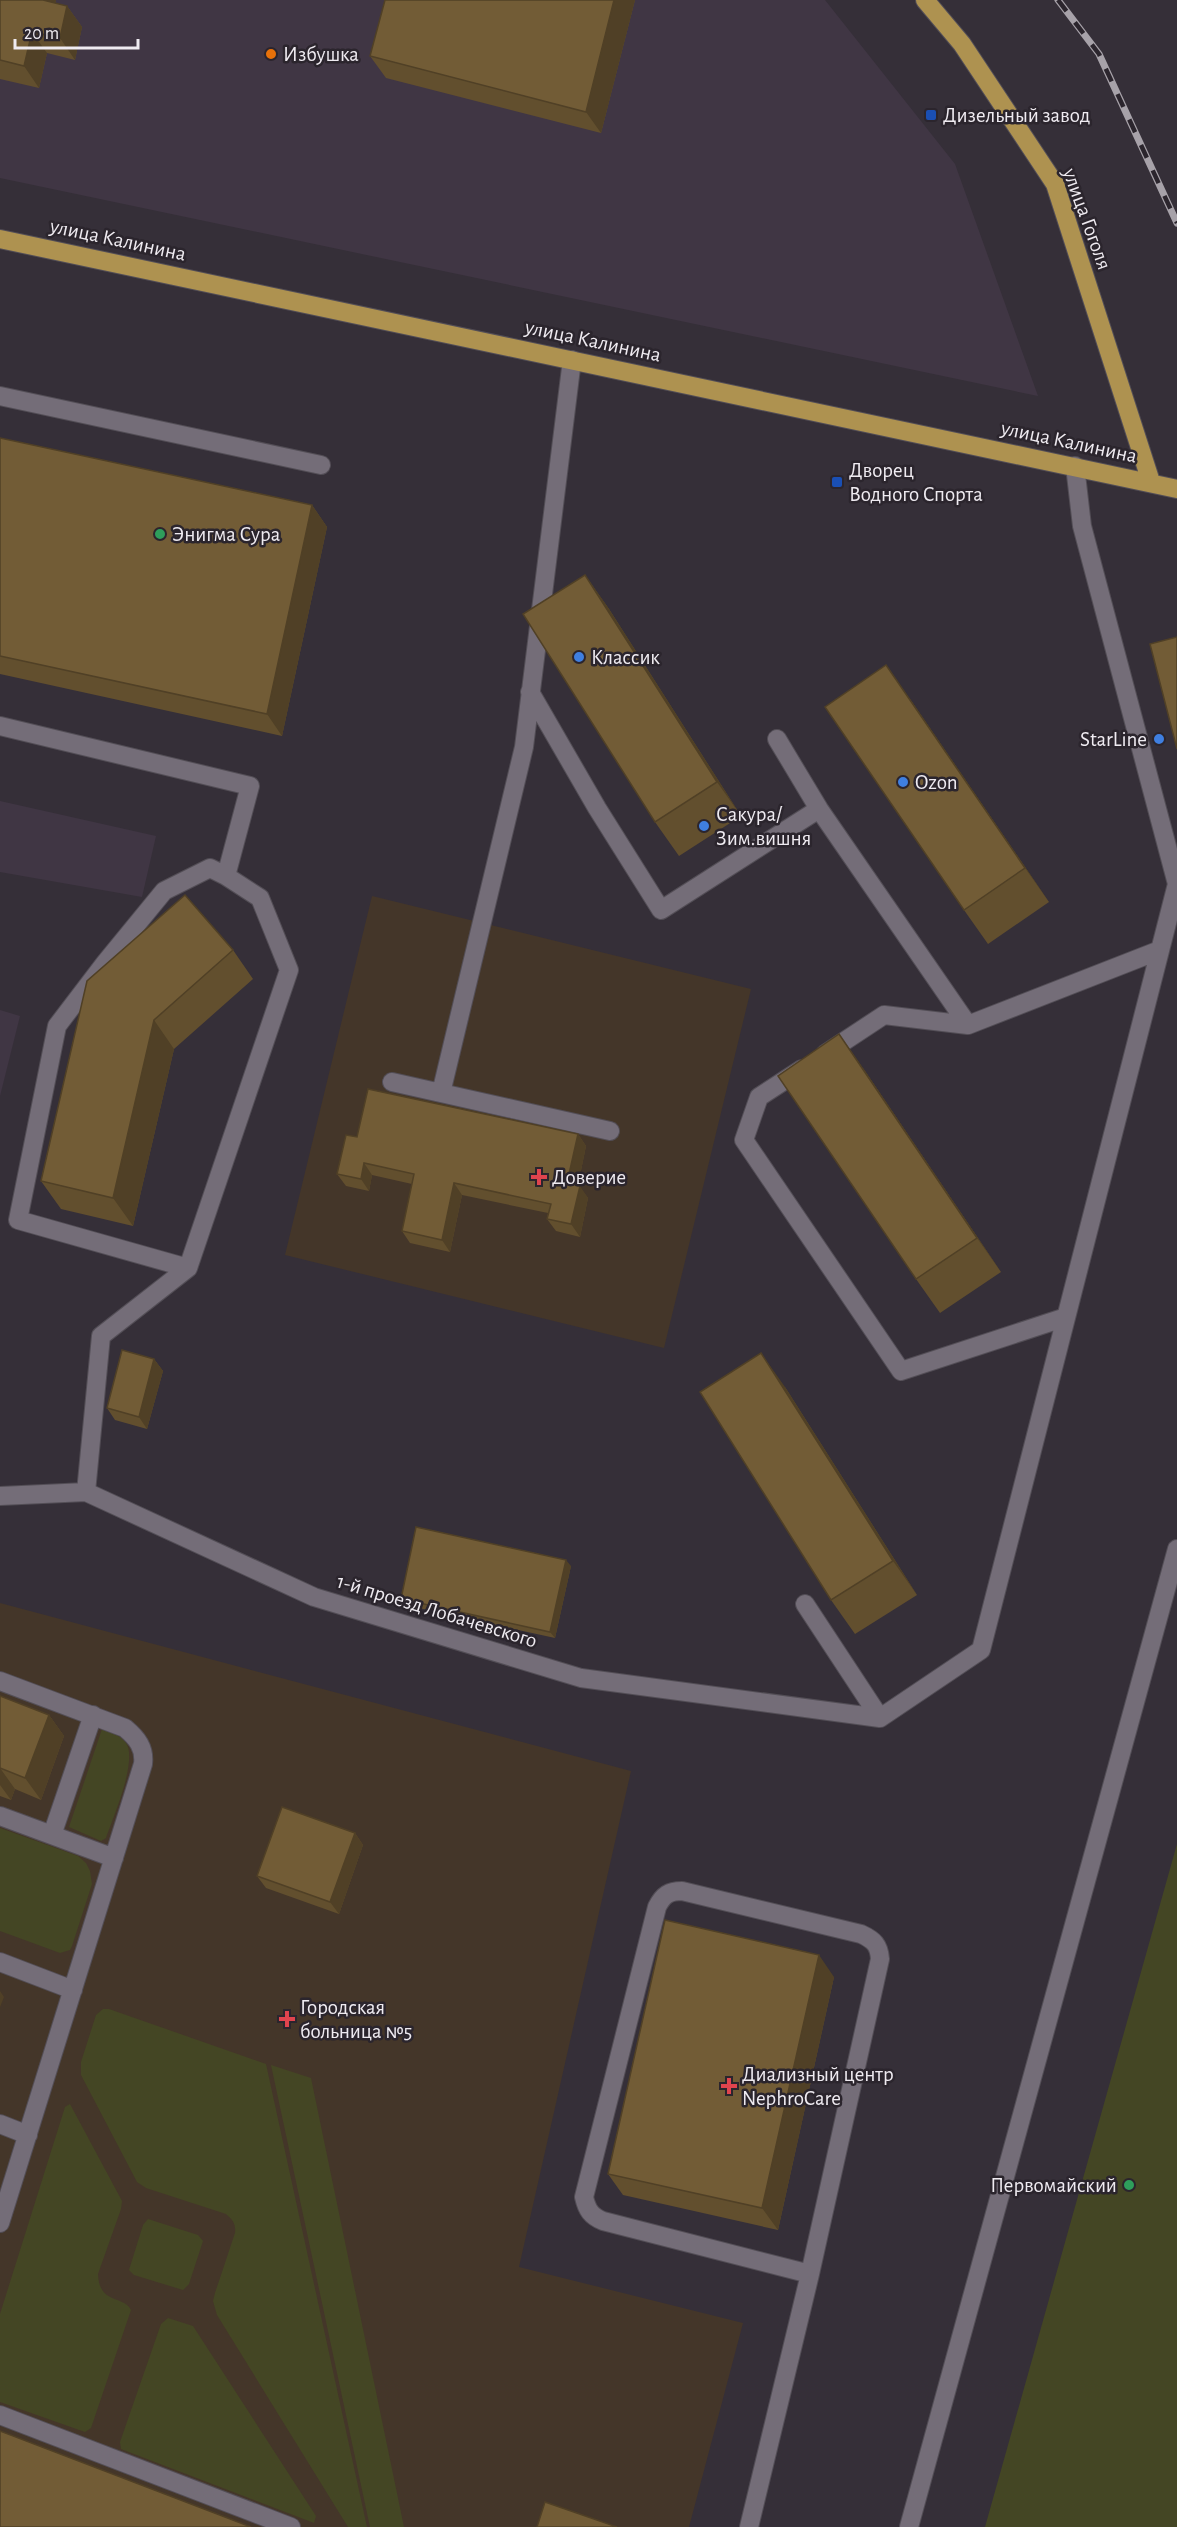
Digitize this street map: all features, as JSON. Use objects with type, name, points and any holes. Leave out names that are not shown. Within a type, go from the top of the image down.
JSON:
[{"type":"main road","name":"улица Гоголя","points":[[925,0],[962,44],[1055,184],[1151,482]]},
{"type":"main road","name":"улица Калинина","points":[[0,238],[1177,489]]},
{"type":"street","points":[[441,1093],[524,747],[572,360]]},
{"type":"street","points":[[0,396],[321,465]]},
{"type":"street","points":[[805,1604],[880,1718],[981,1650],[1177,884],[1082,526],[1075,466]]},
{"type":"street","points":[[530,692],[597,808],[661,910],[819,809]]},
{"type":"street","points":[[0,726],[250,786],[226,876]]},
{"type":"street","points":[[777,739],[819,809],[968,1025]]},
{"type":"street","points":[[86,1492],[100,1336],[188,1268],[289,970],[260,898],[210,868],[164,891],[57,1026],[18,1220],[188,1268]]},
{"type":"street","points":[[1066,1317],[901,1371],[744,1140],[759,1097],[884,1015],[968,1025],[1160,950]]},
{"type":"street","points":[[392,1082],[610,1131]]},
{"type":"street","name":"1-й проезд Лобачевского","points":[[0,1496],[86,1492],[314,1597],[581,1678],[880,1718]]},
{"type":"street","points":[[909,2527],[1177,1549]]},
{"type":"street","points":[[0,1681],[118,1724],[138,1740],[144,1756],[0,2223]]},
{"type":"street","points":[[52,1835],[93,1715]]},
{"type":"street","points":[[0,1816],[114,1858]]},
{"type":"street","points":[[750,2527],[810,2274],[880,1959],[879,1948],[872,1939],[861,1934],[682,1891],[672,1891],[662,1897],[657,1907],[584,2197],[586,2206],[592,2216],[603,2222],[810,2274]]},
{"type":"street","points":[[0,1962],[73,1990]]},
{"type":"street","points":[[0,2124],[28,2135]]},
{"type":"street","points":[[0,2415],[291,2527]]},
{"type":"shaded area","points":[[0,0],[825,0],[955,164],[1038,396],[0,178]]},
{"type":"shaded area","points":[[0,801],[156,836],[142,897],[0,872]]},
{"type":"shaded area","points":[[372,896],[751,989],[664,1348],[285,1255]]},
{"type":"shaded area","points":[[0,1010],[20,1016],[0,1096]]},
{"type":"shaded area","name":"Городская больница №5","points":[[0,1603],[631,1771],[519,2267],[743,2323],[689,2527],[0,2527]]},
{"type":"green space","points":[[102,1729],[124,1740],[129,1751],[129,1762],[119,1804],[106,1838],[101,1841],[69,1827]]},
{"type":"green space","points":[[0,1828],[78,1856],[86,1863],[92,1884],[70,1950],[60,1953],[0,1931]]},
{"type":"green space","name":"Первомайский","points":[[1177,1844],[1177,2527],[985,2527]]},
{"type":"green space","points":[[103,2009],[109,2009],[266,2064],[367,2527],[348,2527],[217,2315],[213,2301],[235,2233],[232,2220],[226,2214],[146,2188],[137,2182],[81,2075],[81,2062],[96,2015]]},
{"type":"green space","points":[[271,2065],[311,2078],[404,2527],[370,2527]]},
{"type":"green space","points":[[70,2104],[122,2201],[98,2274],[99,2284],[107,2295],[128,2305],[131,2310],[91,2428],[85,2432],[0,2402],[0,2314],[65,2107]]},
{"type":"green space","points":[[148,2219],[198,2235],[203,2241],[189,2284],[183,2290],[134,2275],[129,2270],[143,2225]]},
{"type":"green space","points":[[168,2318],[193,2326],[316,2516],[314,2523],[121,2449],[120,2442],[161,2324]]},
{"type":"building","points":[[0,0],[43,0],[67,6],[60,38],[32,32],[24,66],[0,60]]},
{"type":"building","points":[[385,0],[614,0],[586,112],[370,56]]},
{"type":"building","points":[[0,438],[312,505],[267,714],[0,656]]},
{"type":"building","points":[[585,575],[717,782],[655,822],[523,614]]},
{"type":"building","points":[[1177,637],[1177,749],[1150,644]]},
{"type":"building","points":[[886,665],[1025,868],[964,910],[825,707]]},
{"type":"building","points":[[185,895],[233,950],[154,1020],[113,1198],[41,1181],[87,981]]},
{"type":"building","points":[[839,1034],[977,1238],[916,1279],[778,1076]]},
{"type":"building","points":[[368,1089],[578,1134],[567,1183],[580,1186],[571,1224],[547,1219],[551,1204],[454,1183],[442,1240],[402,1231],[414,1174],[364,1163],[361,1179],[337,1174],[346,1135],[357,1137]]},
{"type":"building","points":[[122,1350],[154,1359],[139,1417],[107,1408]]},
{"type":"building","points":[[761,1353],[893,1561],[831,1600],[700,1392]]},
{"type":"building","points":[[416,1527],[566,1560],[550,1632],[401,1599]]},
{"type":"building","points":[[0,1696],[49,1715],[25,1778],[0,1768]]},
{"type":"building","points":[[282,1807],[355,1833],[330,1902],[257,1876]]},
{"type":"building","name":"Диализный центр NephroCare","points":[[665,1920],[819,1955],[762,2208],[608,2174]]},
{"type":"building","points":[[0,2431],[251,2527],[0,2527]]},
{"type":"building","points":[[545,2502],[617,2527],[537,2527]]},
{"type":"railway","points":[[1058,0],[1099,54],[1177,223]]},
{"type":"place","name":"Избушка","points":[[271,54]]},
{"type":"place","name":"Дизельный завод","points":[[931,115]]},
{"type":"place","name":"Дворец Водного Спорта","points":[[837,482]]},
{"type":"place","name":"Энигма Сура","points":[[160,534]]},
{"type":"place","name":"Классик","points":[[579,657]]},
{"type":"place","name":"StarLine","points":[[1159,739]]},
{"type":"place","name":"Ozon","points":[[903,782]]},
{"type":"place","name":"Сакура/ Зим.вишня","points":[[704,826]]},
{"type":"place","name":"Доверие","points":[[539,1177]]},
{"type":"place","name":"Городская больница №5","points":[[287,2019]]},
{"type":"place","name":"Диализный центр NephroCare","points":[[729,2086]]},
{"type":"place","name":"Первомайский","points":[[1129,2185]]}]
